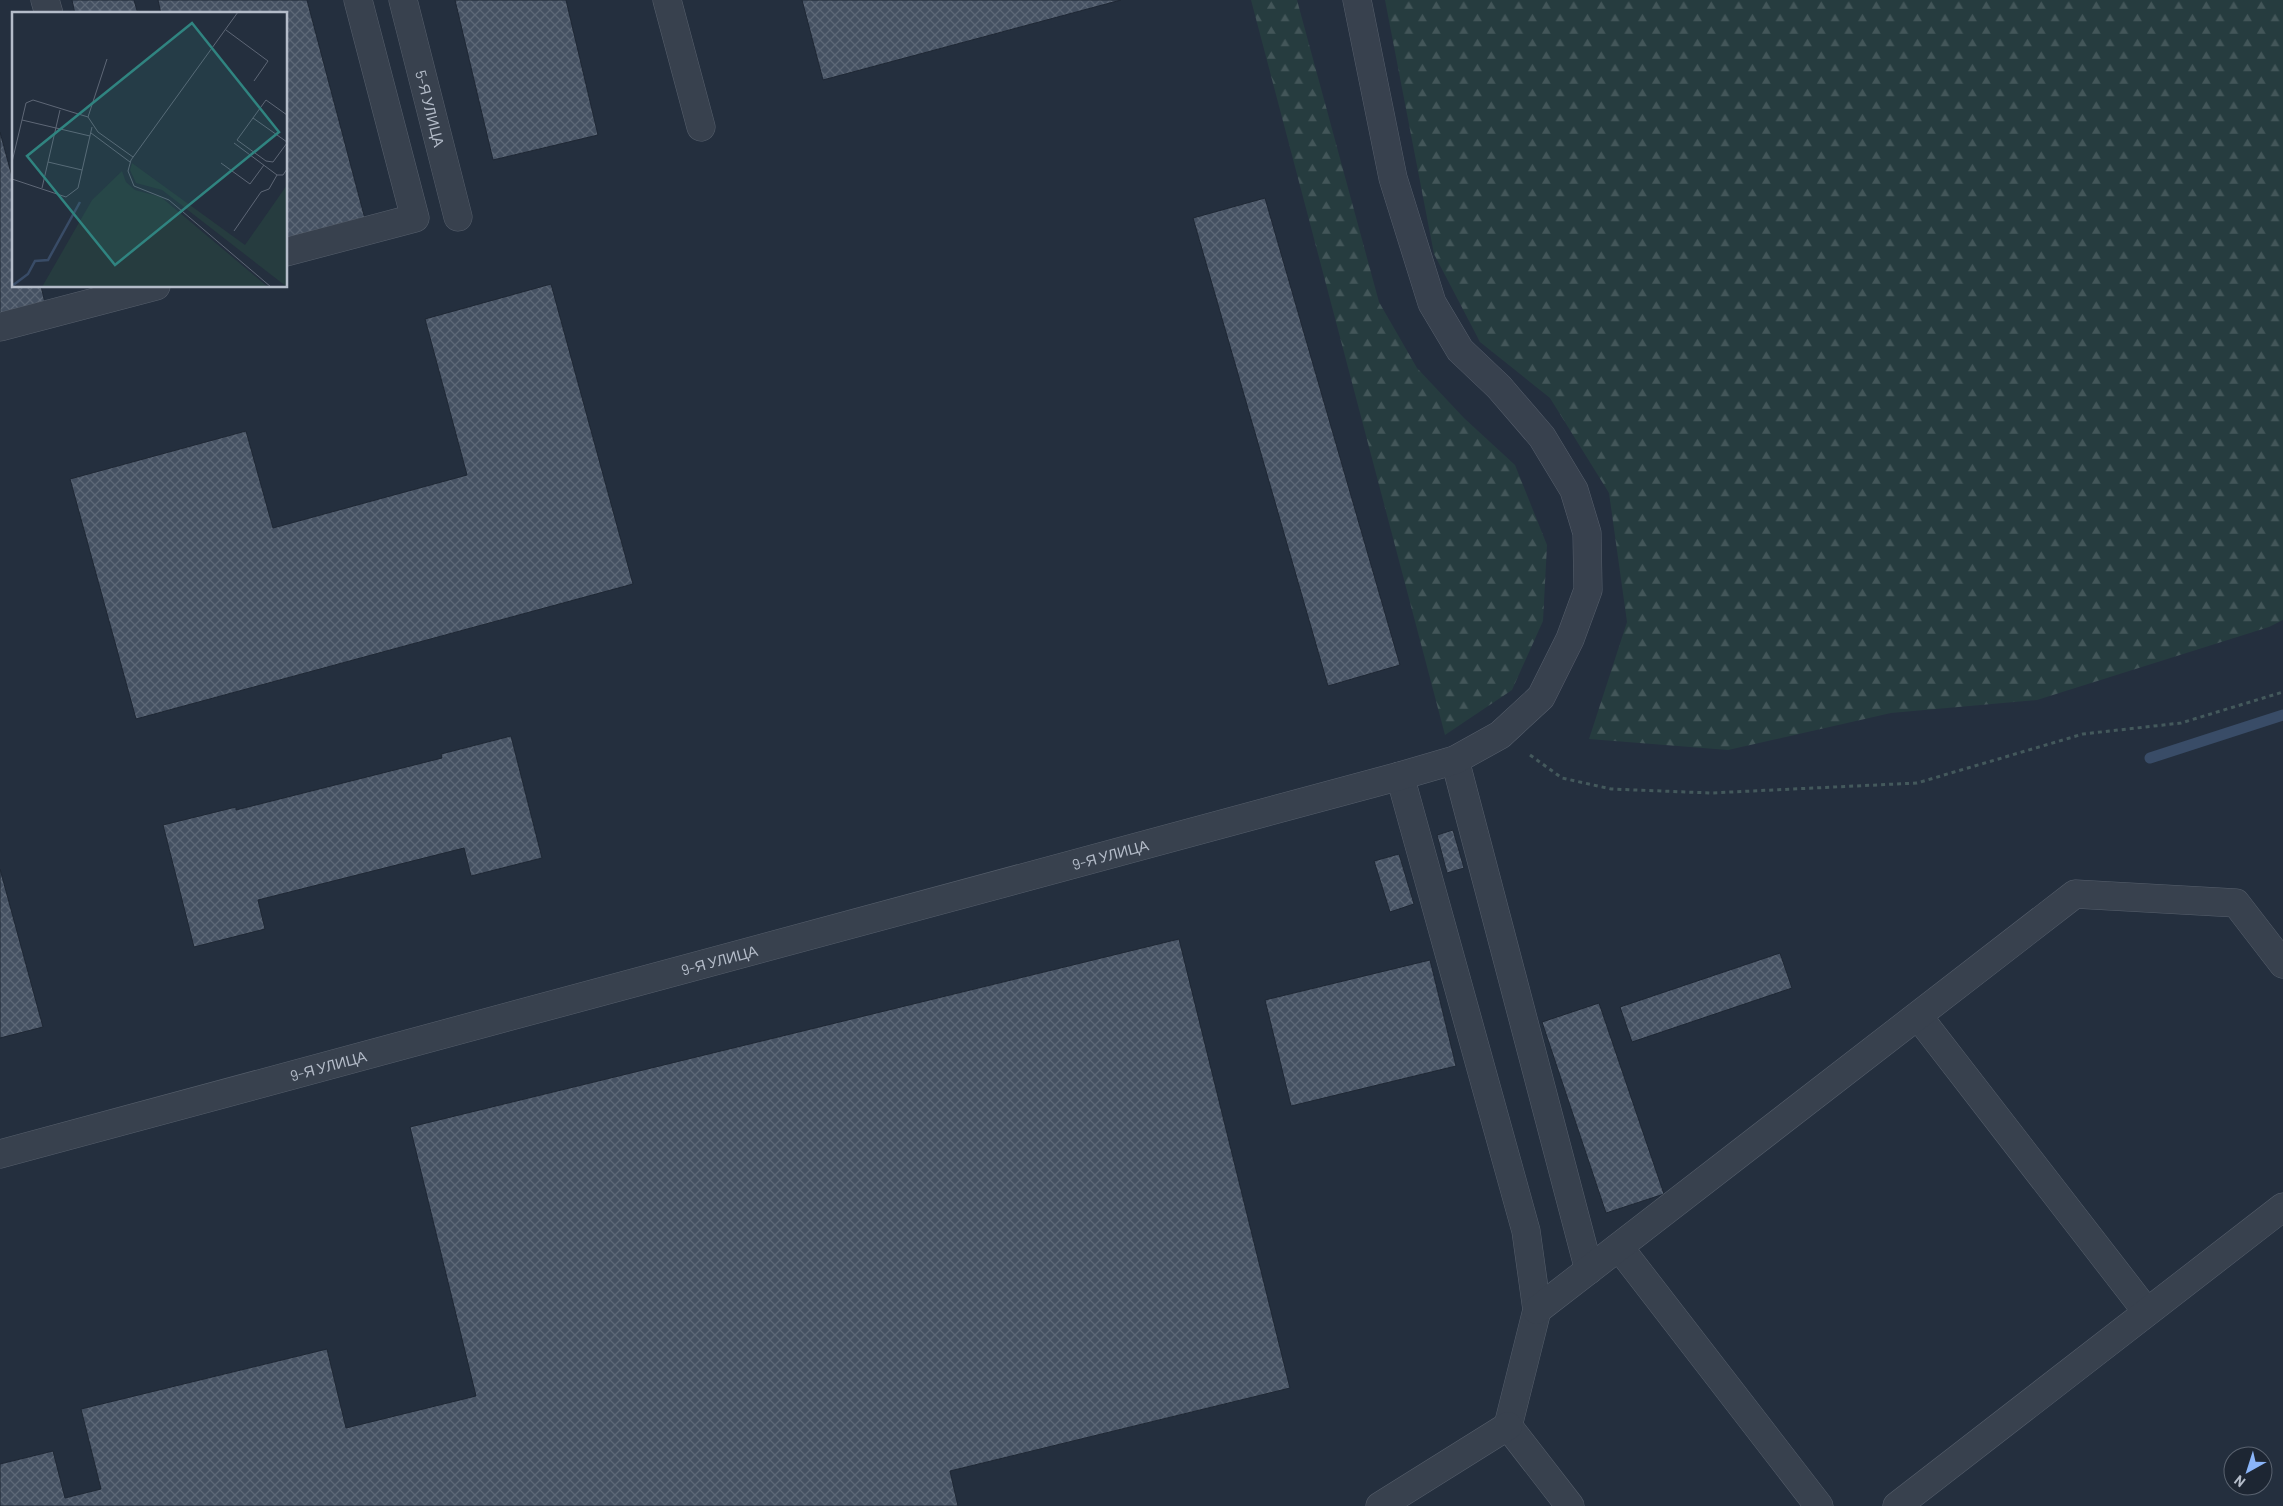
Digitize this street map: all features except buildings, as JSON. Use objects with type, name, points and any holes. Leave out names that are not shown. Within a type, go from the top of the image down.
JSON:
[{"type":"street","points":[[288,251],[416,218],[358,0]]},
{"type":"street","name":"5-Я УЛИЦА","points":[[403,0],[458,218]]},
{"type":"street","points":[[667,0],[701,127]]},
{"type":"street","name":"9-Я УЛИЦА","points":[[0,1154],[1400,776],[1447,762],[1500,734],[1541,698],[1570,639],[1588,590],[1587,533],[1574,490],[1542,437],[1498,387],[1460,350],[1432,303],[1393,178],[1357,0]]},
{"type":"street","points":[[0,327],[122,291],[142,288]]},
{"type":"street","points":[[1447,762],[1589,1270]]},
{"type":"street","points":[[1380,1506],[1508,1426],[1537,1310],[1526,1231],[1400,776]]},
{"type":"street","points":[[1537,1310],[2075,894],[2236,903],[2283,964]]},
{"type":"street","points":[[1918,1016],[2147,1312]]},
{"type":"street","points":[[1897,1506],[2283,1207]]},
{"type":"street","points":[[1619,1247],[1819,1506]]},
{"type":"street","points":[[1508,1426],[1570,1506]]},
{"type":"path","points":[[1500,734],[1562,778],[1611,789],[1711,793],[1917,783],[2083,734],[2181,723],[2283,692]]},
{"type":"green space","points":[[1251,0],[1297,0],[1379,302],[1417,368],[1464,418],[1515,465],[1547,545],[1543,621],[1512,690],[1445,735]]},
{"type":"green space","points":[[1385,0],[2283,0],[2283,620],[2269,627],[2037,700],[1891,713],[1728,750],[1589,739],[1627,622],[1609,493],[1550,398],[1480,342],[1434,254]]},
{"type":"waterway","points":[[2150,758],[2283,715]]}]
